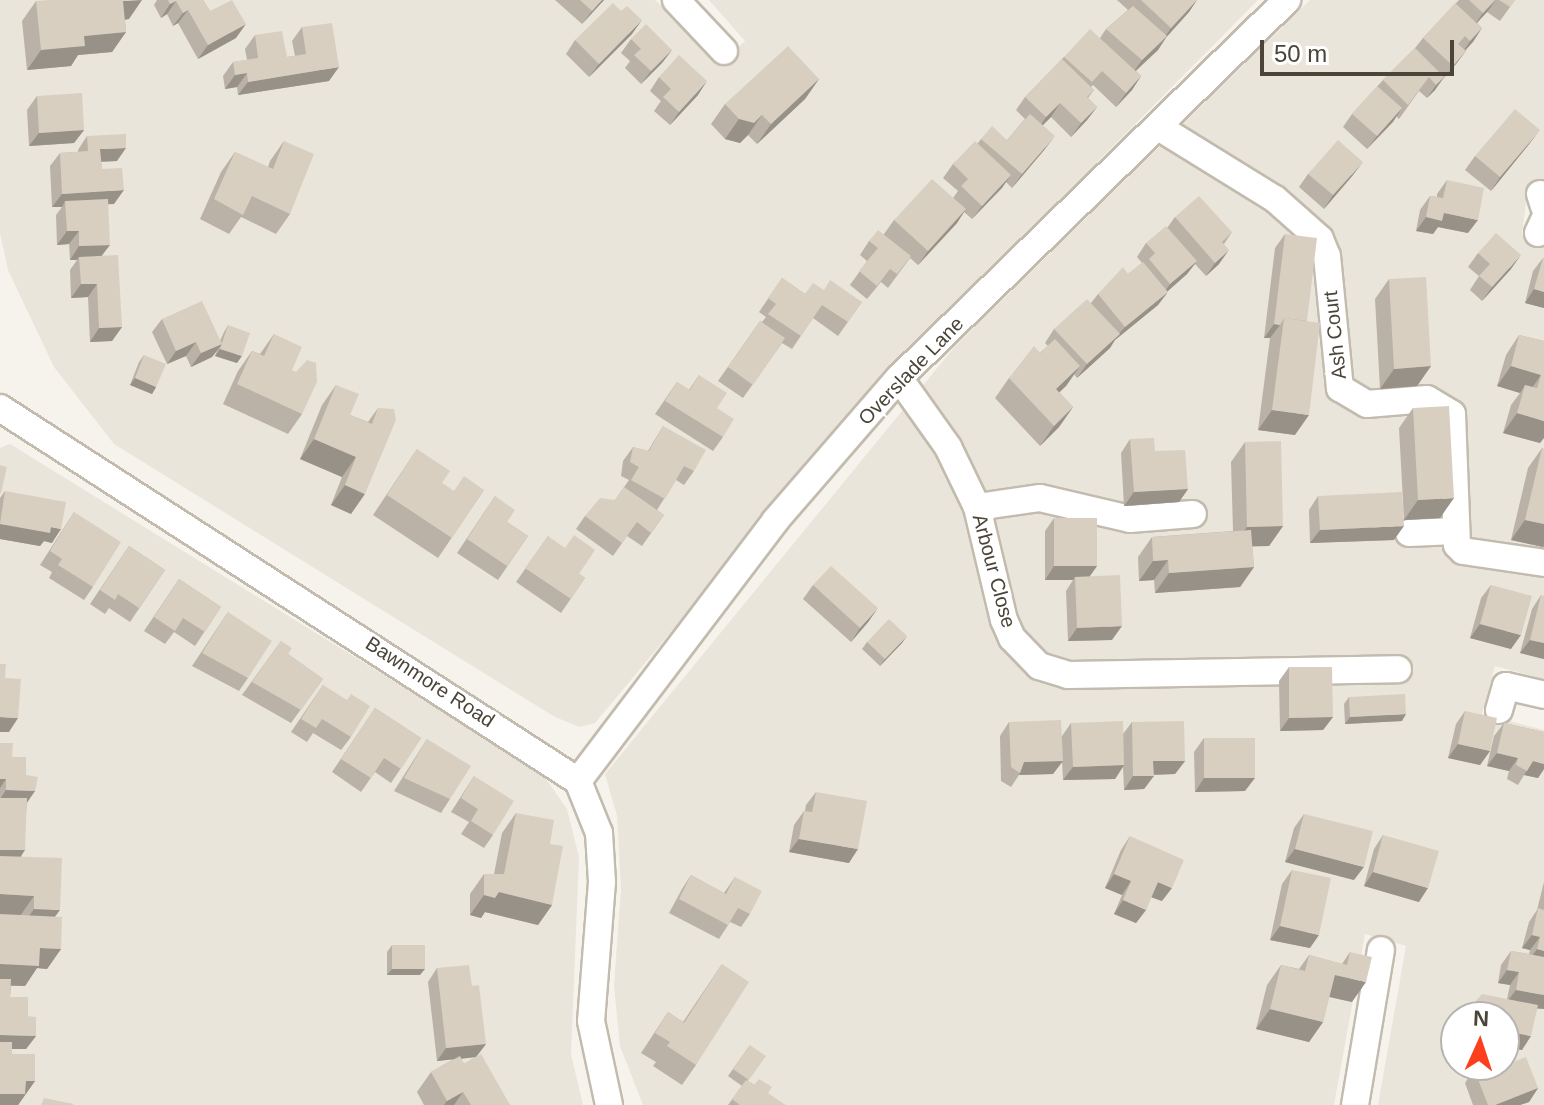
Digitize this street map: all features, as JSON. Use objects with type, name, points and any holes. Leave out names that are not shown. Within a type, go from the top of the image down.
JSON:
[{"type":"street","points":[[676,0],[724,51]]},
{"type":"street","name":"Overslade Lane","points":[[578,781],[775,521],[899,378],[1160,128],[1287,0]]},
{"type":"street","name":"Ash Court","points":[[1160,128],[1275,199],[1320,239],[1327,256],[1340,388],[1351,399],[1367,404],[1427,399],[1452,414],[1457,538]]},
{"type":"street","name":"Arbour Close","points":[[899,378],[948,447],[977,507],[1004,620],[1012,638],[1039,666],[1068,675],[1398,669]]},
{"type":"street","name":"Bawnmore Road","points":[[0,408],[578,781]]},
{"type":"street","points":[[977,507],[1040,498],[1130,519],[1193,514]]},
{"type":"street","points":[[1409,533],[1457,538],[1463,551],[1544,563]]},
{"type":"street","points":[[1499,710],[1506,686],[1544,695]]},
{"type":"street","points":[[578,781],[599,833],[602,882],[591,1021],[609,1105]]},
{"type":"street","points":[[1355,1105],[1381,950]]},
{"type":"shaded area","points":[[0,0],[655,0],[721,63],[745,41],[709,0],[1258,0],[875,387],[595,723],[580,727],[555,717],[114,444],[54,367],[8,270],[0,233]]},
{"type":"shaded area","points":[[1310,0],[1544,0],[1544,188],[1528,187],[1522,234],[1544,242],[1544,679],[1495,666],[1482,714],[1544,730],[1544,1105],[1378,1105],[1406,946],[1365,934],[1334,1105],[643,1105],[620,1046],[614,986],[621,888],[617,816],[605,774],[956,345]]},
{"type":"shaded area","points":[[10,444],[541,772],[567,809],[579,857],[571,1054],[583,1105],[0,1105],[0,448]]},
{"type":"building","points":[[134,0],[123,1],[126,32],[84,36],[85,46],[41,50],[36,1]]},
{"type":"building","points":[[168,0],[203,0],[210,11],[232,0],[246,24],[208,45],[188,10],[183,13],[176,1],[170,4]]},
{"type":"building","points":[[580,0],[602,0],[592,11]]},
{"type":"building","points":[[1141,0],[1197,0],[1171,28]]},
{"type":"building","points":[[1469,0],[1495,0],[1483,13]]},
{"type":"building","points":[[1499,0],[1515,0],[1510,7]]},
{"type":"building","points":[[613,3],[621,11],[627,6],[642,20],[599,64],[575,40]]},
{"type":"building","points":[[1455,3],[1482,28],[1470,41],[1465,36],[1458,44],[1466,51],[1453,66],[1423,38]]},
{"type":"building","points":[[1133,6],[1167,36],[1142,60],[1106,29]]},
{"type":"building","points":[[332,23],[339,67],[248,82],[247,73],[235,75],[233,62],[258,58],[255,35],[282,31],[287,57],[306,54],[302,27]]},
{"type":"building","points":[[646,24],[672,50],[651,71],[634,55],[641,49],[631,39]]},
{"type":"building","points":[[1090,29],[1141,76],[1126,93],[1102,71],[1092,82],[1064,57]]},
{"type":"building","points":[[788,46],[819,79],[771,124],[762,115],[754,123],[739,119],[725,104]]},
{"type":"building","points":[[1415,48],[1444,77],[1436,85],[1429,77],[1408,105],[1383,80]]},
{"type":"building","points":[[679,55],[707,81],[679,112],[663,97],[671,89],[659,77]]},
{"type":"building","points":[[1062,59],[1094,90],[1087,97],[1097,107],[1081,123],[1060,103],[1046,117],[1025,97]]},
{"type":"building","points":[[1377,86],[1402,108],[1377,136],[1352,114]]},
{"type":"building","points":[[82,93],[84,130],[39,133],[37,96]]},
{"type":"building","points":[[1515,109],[1540,130],[1500,177],[1475,156]]},
{"type":"building","points":[[1030,114],[1055,136],[1022,174],[981,139],[992,126],[1007,140]]},
{"type":"building","points":[[126,134],[126,148],[100,149],[102,169],[122,168],[124,190],[62,194],[60,153],[88,151],[87,136]]},
{"type":"building","points":[[1338,140],[1363,162],[1333,195],[1308,174]]},
{"type":"building","points":[[284,141],[314,154],[290,214],[252,196],[243,215],[214,199],[235,152],[273,169]]},
{"type":"building","points":[[975,141],[1011,175],[982,206],[961,186],[968,179],[953,164]]},
{"type":"building","points":[[932,179],[966,209],[928,251],[894,220]]},
{"type":"building","points":[[1447,180],[1484,188],[1478,220],[1444,213],[1442,221],[1426,217],[1430,196],[1443,198]]},
{"type":"building","points":[[1199,196],[1232,232],[1222,242],[1229,250],[1215,263],[1175,217]]},
{"type":"building","points":[[108,199],[110,245],[79,246],[79,231],[67,231],[65,201]]},
{"type":"building","points":[[1166,226],[1197,261],[1170,284],[1149,259],[1155,253],[1146,243]]},
{"type":"building","points":[[878,230],[911,256],[897,274],[890,269],[877,286],[859,271],[878,248],[869,241]]},
{"type":"building","points":[[1496,233],[1521,255],[1492,287],[1479,276],[1490,264],[1478,253]]},
{"type":"building","points":[[1285,234],[1317,238],[1307,321],[1284,318],[1280,325],[1274,324]]},
{"type":"building","points":[[118,255],[122,327],[99,328],[97,284],[81,284],[79,257]]},
{"type":"building","points":[[1544,258],[1544,292],[1534,289]]},
{"type":"building","points":[[1143,262],[1168,292],[1125,327],[1098,294],[1123,267],[1128,274]]},
{"type":"building","points":[[1426,277],[1431,366],[1394,369],[1389,279]]},
{"type":"building","points":[[782,278],[805,294],[813,283],[824,290],[830,280],[862,302],[848,322],[822,305],[801,336],[768,314],[776,304],[768,298]]},
{"type":"building","points":[[1087,299],[1120,334],[1087,364],[1054,329]]},
{"type":"building","points":[[202,301],[222,344],[201,353],[196,342],[176,351],[162,319]]},
{"type":"building","points":[[1284,318],[1320,323],[1309,415],[1272,410]]},
{"type":"building","points":[[760,321],[785,338],[753,385],[728,367]]},
{"type":"building","points":[[228,325],[250,333],[242,356],[220,349]]},
{"type":"building","points":[[274,334],[302,347],[292,370],[296,372],[307,360],[316,363],[317,382],[302,414],[237,384],[252,351],[264,356]]},
{"type":"building","points":[[1519,335],[1544,341],[1544,421],[1517,413],[1525,385],[1537,388],[1541,375],[1511,366]]},
{"type":"building","points":[[1055,339],[1080,366],[1056,389],[1073,407],[1054,426],[1009,378],[1034,346],[1040,353]]},
{"type":"building","points":[[144,355],[166,364],[156,387],[135,378]]},
{"type":"building","points":[[699,375],[727,393],[717,408],[734,419],[723,437],[665,401],[677,382],[690,390]]},
{"type":"building","points":[[336,385],[359,394],[350,415],[372,424],[378,408],[394,409],[396,420],[365,494],[345,485],[356,457],[314,439]]},
{"type":"building","points":[[1449,406],[1454,498],[1418,500],[1413,408]]},
{"type":"building","points":[[663,426],[706,450],[694,471],[684,466],[665,499],[631,480],[639,467],[630,462],[633,447],[649,451]]},
{"type":"building","points":[[1154,438],[1155,451],[1185,450],[1188,489],[1134,492],[1130,439]]},
{"type":"building","points":[[1281,441],[1283,526],[1247,527],[1245,442]]},
{"type":"building","points":[[417,449],[450,471],[442,483],[454,491],[464,476],[484,490],[452,538],[387,495]]},
{"type":"building","points":[[1544,449],[1544,524],[1525,520]]},
{"type":"building","points":[[0,465],[7,467],[1,493],[0,493]]},
{"type":"building","points":[[624,487],[664,515],[651,533],[637,522],[622,543],[585,516],[600,498],[615,500]]},
{"type":"building","points":[[5,491],[66,502],[61,529],[51,527],[50,533],[0,524]]},
{"type":"building","points":[[1402,492],[1404,526],[1320,530],[1318,496]]},
{"type":"building","points":[[495,496],[515,510],[507,522],[528,536],[507,566],[467,539]]},
{"type":"building","points":[[74,512],[121,542],[93,587],[58,565],[62,559],[50,551]]},
{"type":"building","points":[[1054,518],[1097,518],[1097,566],[1054,566]]},
{"type":"building","points":[[1251,530],[1254,567],[1169,573],[1168,560],[1153,561],[1152,537]]},
{"type":"building","points":[[574,535],[595,550],[579,574],[585,578],[571,599],[525,568],[548,536],[565,548]]},
{"type":"building","points":[[129,546],[165,570],[139,608],[118,594],[115,600],[100,590]]},
{"type":"building","points":[[831,566],[878,608],[860,628],[813,585]]},
{"type":"building","points":[[1120,575],[1122,626],[1077,628],[1075,577]]},
{"type":"building","points":[[179,579],[221,607],[205,632],[183,618],[175,631],[154,617]]},
{"type":"building","points":[[1491,585],[1532,596],[1521,635],[1480,624]]},
{"type":"building","points":[[1541,595],[1544,596],[1544,643],[1530,640]]},
{"type":"building","points":[[228,612],[272,641],[248,678],[202,653]]},
{"type":"building","points":[[889,619],[907,636],[885,659],[867,642]]},
{"type":"building","points":[[281,641],[292,648],[288,654],[323,679],[301,710],[252,682]]},
{"type":"building","points":[[0,664],[6,664],[5,678],[21,679],[18,718],[0,717]]},
{"type":"building","points":[[1289,667],[1332,667],[1333,717],[1289,718]]},
{"type":"building","points":[[323,685],[347,700],[351,694],[370,706],[351,737],[322,719],[316,728],[301,719]]},
{"type":"building","points":[[1405,694],[1406,714],[1350,717],[1349,697]]},
{"type":"building","points":[[375,708],[421,738],[401,769],[384,758],[371,778],[341,759]]},
{"type":"building","points":[[1465,711],[1497,718],[1490,751],[1458,744]]},
{"type":"building","points":[[1061,720],[1063,761],[1024,762],[1020,773],[1011,767],[1009,722]]},
{"type":"building","points":[[1123,721],[1124,765],[1073,767],[1071,723]]},
{"type":"building","points":[[1184,721],[1185,761],[1153,761],[1154,776],[1133,776],[1132,722]]},
{"type":"building","points":[[1504,723],[1544,732],[1544,764],[1533,761],[1527,771],[1516,765],[1518,758],[1497,753]]},
{"type":"building","points":[[1204,738],[1255,738],[1255,778],[1204,778]]},
{"type":"building","points":[[427,739],[471,766],[450,799],[404,778]]},
{"type":"building","points":[[0,743],[13,743],[12,757],[26,757],[26,775],[38,777],[35,791],[6,790],[6,779],[0,779]]},
{"type":"building","points":[[474,776],[514,801],[493,835],[471,821],[478,809],[461,798]]},
{"type":"building","points":[[816,792],[867,801],[858,849],[799,839],[804,811],[812,812]]},
{"type":"building","points":[[0,798],[27,798],[25,850],[0,850]]},
{"type":"building","points":[[516,813],[554,820],[550,844],[563,846],[552,905],[499,892],[495,898],[484,895],[484,874],[504,874]]},
{"type":"building","points":[[1304,814],[1373,831],[1364,867],[1295,849]]},
{"type":"building","points":[[1383,835],[1439,851],[1428,888],[1373,872]]},
{"type":"building","points":[[1130,836],[1184,860],[1172,888],[1158,882],[1146,910],[1123,900],[1131,881],[1114,874]]},
{"type":"building","points":[[0,856],[62,858],[60,910],[34,909],[34,896],[0,894]]},
{"type":"building","points":[[1292,870],[1331,878],[1319,935],[1280,926]]},
{"type":"building","points":[[691,875],[726,894],[735,877],[762,891],[750,914],[738,908],[728,925],[679,899]]},
{"type":"building","points":[[1538,908],[1544,910],[1544,951],[1537,949],[1540,937],[1532,935]]},
{"type":"building","points":[[0,914],[62,917],[61,949],[40,948],[39,966],[0,964]]},
{"type":"building","points":[[392,945],[425,945],[425,969],[392,969]]},
{"type":"building","points":[[1511,951],[1544,957],[1544,995],[1516,990],[1519,972],[1507,970]]},
{"type":"building","points":[[1350,952],[1372,957],[1366,982],[1335,975],[1323,1022],[1270,1009],[1281,965],[1305,971],[1309,955],[1347,965]]},
{"type":"building","points":[[722,964],[749,982],[696,1065],[667,1046],[670,1042],[655,1033],[668,1012],[684,1023]]},
{"type":"building","points":[[469,965],[472,986],[479,985],[486,1044],[446,1048],[437,968]]},
{"type":"building","points":[[0,979],[11,979],[10,997],[28,997],[28,1016],[36,1017],[36,1036],[0,1035]]},
{"type":"building","points":[[1482,994],[1518,1001],[1476,1001]]},
{"type":"building","points":[[1520,1001],[1538,1005],[1531,1036],[1520,1034]]},
{"type":"building","points":[[0,1042],[12,1042],[12,1054],[35,1054],[35,1081],[26,1081],[25,1094],[0,1094]]},
{"type":"building","points":[[750,1045],[766,1056],[749,1080],[733,1069]]},
{"type":"building","points":[[481,1054],[510,1105],[471,1105],[463,1092],[447,1101],[431,1072],[460,1056],[464,1064]]},
{"type":"building","points":[[1526,1057],[1538,1088],[1488,1105],[1479,1081],[1520,1081],[1520,1059]]},
{"type":"building","points":[[759,1079],[772,1087],[768,1093],[785,1105],[740,1105],[732,1099],[746,1080],[754,1085]]},
{"type":"building","points":[[44,1098],[74,1104],[41,1105]]}]
